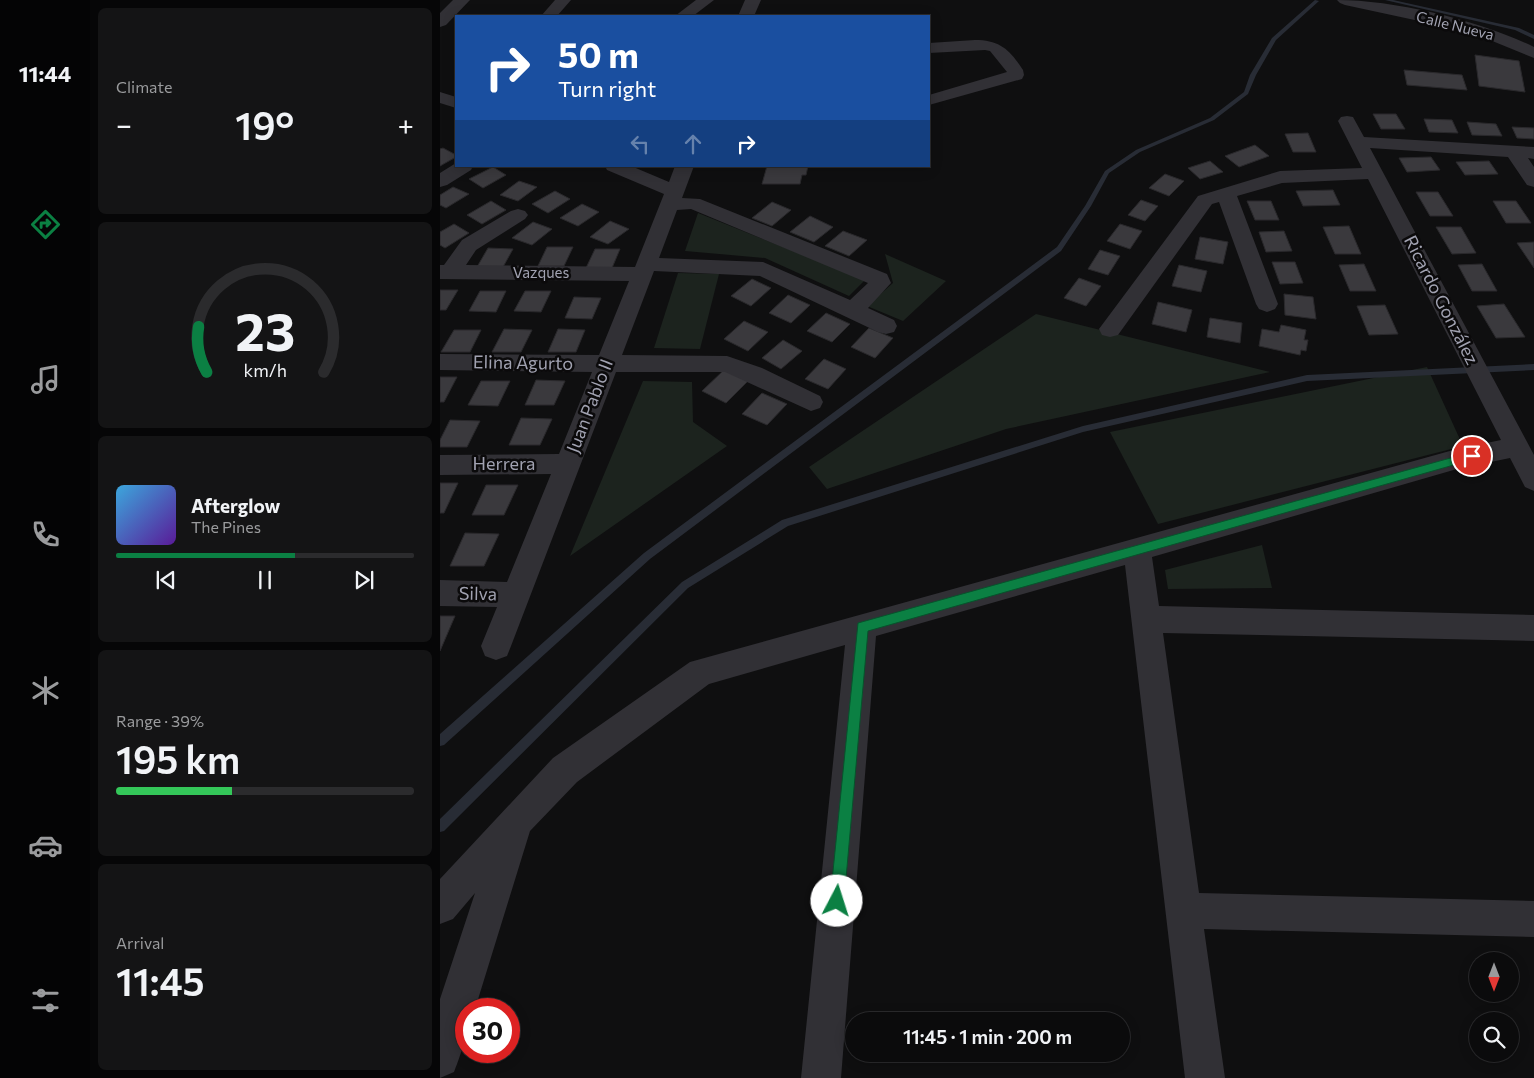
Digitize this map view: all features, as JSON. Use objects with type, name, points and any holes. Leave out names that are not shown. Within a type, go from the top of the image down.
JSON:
[{"type":"street","points":[[440,22],[462,0]]},
{"type":"street","points":[[550,15],[563,0]]},
{"type":"street","points":[[685,15],[706,0]]},
{"type":"street","points":[[746,15],[753,0]]},
{"type":"street","name":"Calle Nueva","points":[[1345,0],[1484,32],[1534,53]]},
{"type":"street","points":[[930,48],[986,45],[996,48],[1016,70],[1016,75],[930,100]]},
{"type":"street","name":"Ricardo González","points":[[1347,121],[1534,480]]},
{"type":"street","points":[[1358,142],[1534,153]]},
{"type":"street","points":[[1514,152],[1534,181]]},
{"type":"street","points":[[440,181],[462,167]]},
{"type":"street","points":[[616,167],[672,198],[693,203],[879,279],[880,283],[853,310]]},
{"type":"street","name":"Juan Pablo II","points":[[496,646],[685,167]]},
{"type":"street","points":[[1110,329],[1205,200],[1280,177],[1374,172]]},
{"type":"street","points":[[1226,194],[1267,304]]},
{"type":"street","points":[[445,272],[469,245],[518,215]]},
{"type":"street","name":"Vazques","points":[[445,272],[763,269],[886,326]]},
{"type":"street","name":"Elina Agurto","points":[[440,362],[726,364],[754,374],[811,402]]},
{"type":"street","points":[[440,906],[515,822],[565,770],[701,672],[1457,459],[1517,447]]},
{"type":"street","name":"Herrera","points":[[440,465],[568,464]]},
{"type":"street","points":[[1137,549],[1206,1078]]},
{"type":"street","name":"Silva","points":[[440,593],[516,595]]},
{"type":"street","points":[[1146,619],[1534,628]]},
{"type":"street","points":[[821,1078],[862,627]]},
{"type":"street","points":[[440,1058],[515,822]]},
{"type":"street","points":[[1184,911],[1534,919]]},
{"type":"shaded area","points":[[698,213],[865,280],[849,296],[765,258],[685,251]]},
{"type":"shaded area","points":[[885,254],[946,281],[903,321],[867,306],[893,283]]},
{"type":"shaded area","points":[[678,273],[719,274],[700,349],[654,348]]},
{"type":"shaded area","points":[[1036,314],[1270,372],[1006,429],[827,489],[809,467]]},
{"type":"shaded area","points":[[1427,367],[1463,446],[1158,524],[1110,432]]},
{"type":"shaded area","points":[[643,381],[692,382],[693,422],[727,446],[570,556]]},
{"type":"shaded area","points":[[1262,545],[1272,588],[1168,589],[1165,570]]},
{"type":"building","points":[[1475,55],[1519,61],[1525,92],[1479,86]]},
{"type":"building","points":[[1404,70],[1462,75],[1467,90],[1407,85]]},
{"type":"building","points":[[1373,114],[1396,114],[1405,129],[1381,129]]},
{"type":"building","points":[[1424,119],[1452,120],[1458,133],[1429,132]]},
{"type":"building","points":[[1467,122],[1496,124],[1502,136],[1472,135]]},
{"type":"building","points":[[1512,127],[1534,128],[1534,139],[1517,138]]},
{"type":"building","points":[[1308,133],[1316,152],[1293,152],[1285,134]]},
{"type":"building","points":[[1255,145],[1269,156],[1239,167],[1225,156]]},
{"type":"building","points":[[443,148],[455,154],[455,158],[440,166],[440,149]]},
{"type":"building","points":[[1431,157],[1440,170],[1407,172],[1399,158]]},
{"type":"building","points":[[1210,161],[1223,172],[1200,179],[1188,168]]},
{"type":"building","points":[[1489,161],[1498,174],[1465,175],[1456,162]]},
{"type":"building","points":[[493,167],[506,175],[483,188],[469,179]]},
{"type":"building","points":[[767,167],[808,167],[806,175],[802,175],[800,184],[762,184]]},
{"type":"building","points":[[1165,174],[1184,181],[1169,196],[1149,188]]},
{"type":"building","points":[[519,181],[537,187],[518,201],[500,195]]},
{"type":"building","points":[[453,187],[469,194],[446,208],[440,205],[440,195]]},
{"type":"building","points":[[1333,190],[1340,205],[1303,206],[1296,191]]},
{"type":"building","points":[[555,191],[570,199],[548,213],[532,204]]},
{"type":"building","points":[[1416,192],[1438,192],[1453,216],[1430,216]]},
{"type":"building","points":[[1141,200],[1158,206],[1145,221],[1128,215]]},
{"type":"building","points":[[491,201],[506,210],[482,224],[467,215]]},
{"type":"building","points":[[1247,201],[1271,201],[1279,220],[1255,220]]},
{"type":"building","points":[[1493,201],[1516,201],[1531,223],[1506,223]]},
{"type":"building","points":[[772,202],[791,210],[772,226],[752,218]]},
{"type":"building","points":[[582,204],[599,212],[578,226],[560,218]]},
{"type":"building","points":[[810,216],[833,227],[814,242],[790,232]]},
{"type":"building","points":[[610,221],[629,229],[608,244],[590,237]]},
{"type":"building","points":[[533,222],[552,229],[532,245],[512,238]]},
{"type":"building","points":[[454,224],[469,233],[445,248],[440,245],[440,232]]},
{"type":"building","points":[[1120,224],[1142,231],[1130,249],[1107,241]]},
{"type":"building","points":[[1349,226],[1361,254],[1335,254],[1323,227]]},
{"type":"building","points":[[1436,227],[1461,227],[1476,253],[1452,254]]},
{"type":"building","points":[[843,231],[867,240],[849,256],[825,246]]},
{"type":"building","points":[[1284,231],[1292,251],[1266,252],[1259,232]]},
{"type":"building","points":[[1200,237],[1228,242],[1223,264],[1195,259]]},
{"type":"building","points":[[1534,242],[1534,268],[1517,243]]},
{"type":"building","points":[[547,247],[573,247],[564,266],[538,266]]},
{"type":"building","points":[[488,248],[513,249],[503,267],[477,267]]},
{"type":"building","points":[[595,249],[620,249],[612,268],[586,268]]},
{"type":"building","points":[[1100,250],[1120,256],[1108,275],[1088,269]]},
{"type":"building","points":[[1272,262],[1295,262],[1303,283],[1280,284]]},
{"type":"building","points":[[1364,264],[1376,291],[1350,291],[1339,265]]},
{"type":"building","points":[[1482,264],[1497,291],[1472,291],[1458,265]]},
{"type":"building","points":[[1179,265],[1207,271],[1201,292],[1172,286]]},
{"type":"building","points":[[1079,278],[1101,286],[1086,306],[1064,298]]},
{"type":"building","points":[[752,279],[771,288],[751,306],[731,296]]},
{"type":"building","points":[[440,290],[458,290],[446,310],[440,310]]},
{"type":"building","points":[[480,291],[506,291],[496,312],[469,311]]},
{"type":"building","points":[[525,291],[551,291],[541,312],[514,311]]},
{"type":"building","points":[[1284,294],[1313,297],[1316,319],[1285,315]]},
{"type":"building","points":[[788,295],[810,305],[791,323],[769,313]]},
{"type":"building","points":[[574,297],[601,298],[592,319],[565,318]]},
{"type":"building","points":[[1158,302],[1192,310],[1186,332],[1152,324]]},
{"type":"building","points":[[1504,304],[1525,337],[1496,338],[1477,306]]},
{"type":"building","points":[[1385,305],[1398,334],[1369,335],[1357,306]]},
{"type":"building","points":[[826,313],[850,324],[832,342],[807,331]]},
{"type":"building","points":[[1210,318],[1242,323],[1240,343],[1207,337]]},
{"type":"building","points":[[744,321],[768,332],[748,351],[724,339]]},
{"type":"building","points":[[1281,325],[1306,330],[1304,340],[1308,340],[1306,351],[1301,350],[1300,355],[1259,346],[1262,329],[1279,332]]},
{"type":"building","points":[[869,328],[893,338],[875,358],[851,347]]},
{"type":"building","points":[[504,329],[532,330],[521,352],[492,352]]},
{"type":"building","points":[[558,329],[585,330],[576,352],[548,352]]},
{"type":"building","points":[[454,330],[481,330],[470,352],[441,352]]},
{"type":"building","points":[[783,340],[802,351],[781,369],[762,358]]},
{"type":"building","points":[[824,359],[846,369],[828,389],[805,379]]},
{"type":"building","points":[[724,370],[748,381],[726,403],[702,391]]},
{"type":"building","points":[[440,377],[457,377],[444,402],[440,402]]},
{"type":"building","points":[[536,380],[565,381],[554,405],[525,405]]},
{"type":"building","points":[[481,381],[510,381],[498,406],[468,405]]},
{"type":"building","points":[[762,393],[787,404],[767,425],[742,414]]},
{"type":"building","points":[[521,418],[552,419],[540,445],[509,445]]},
{"type":"building","points":[[450,420],[480,421],[467,447],[440,447],[440,440]]},
{"type":"building","points":[[440,483],[458,483],[444,513],[440,513]]},
{"type":"building","points":[[486,485],[518,485],[504,515],[472,515]]},
{"type":"building","points":[[465,533],[499,534],[484,566],[450,566]]},
{"type":"building","points":[[440,616],[455,616],[440,651]]},
{"type":"waterway","points":[[1387,0],[1517,29],[1534,37]]},
{"type":"waterway","points":[[440,741],[647,556],[1059,249],[1088,206],[1107,172],[1138,151],[1212,119],[1246,93],[1253,75],[1274,39],[1317,1]]},
{"type":"waterway","points":[[440,827],[685,585],[785,523],[1083,429],[1307,378],[1534,367]]},
{"type":"route","points":[[837,901],[862,627],[1472,456]]}]
